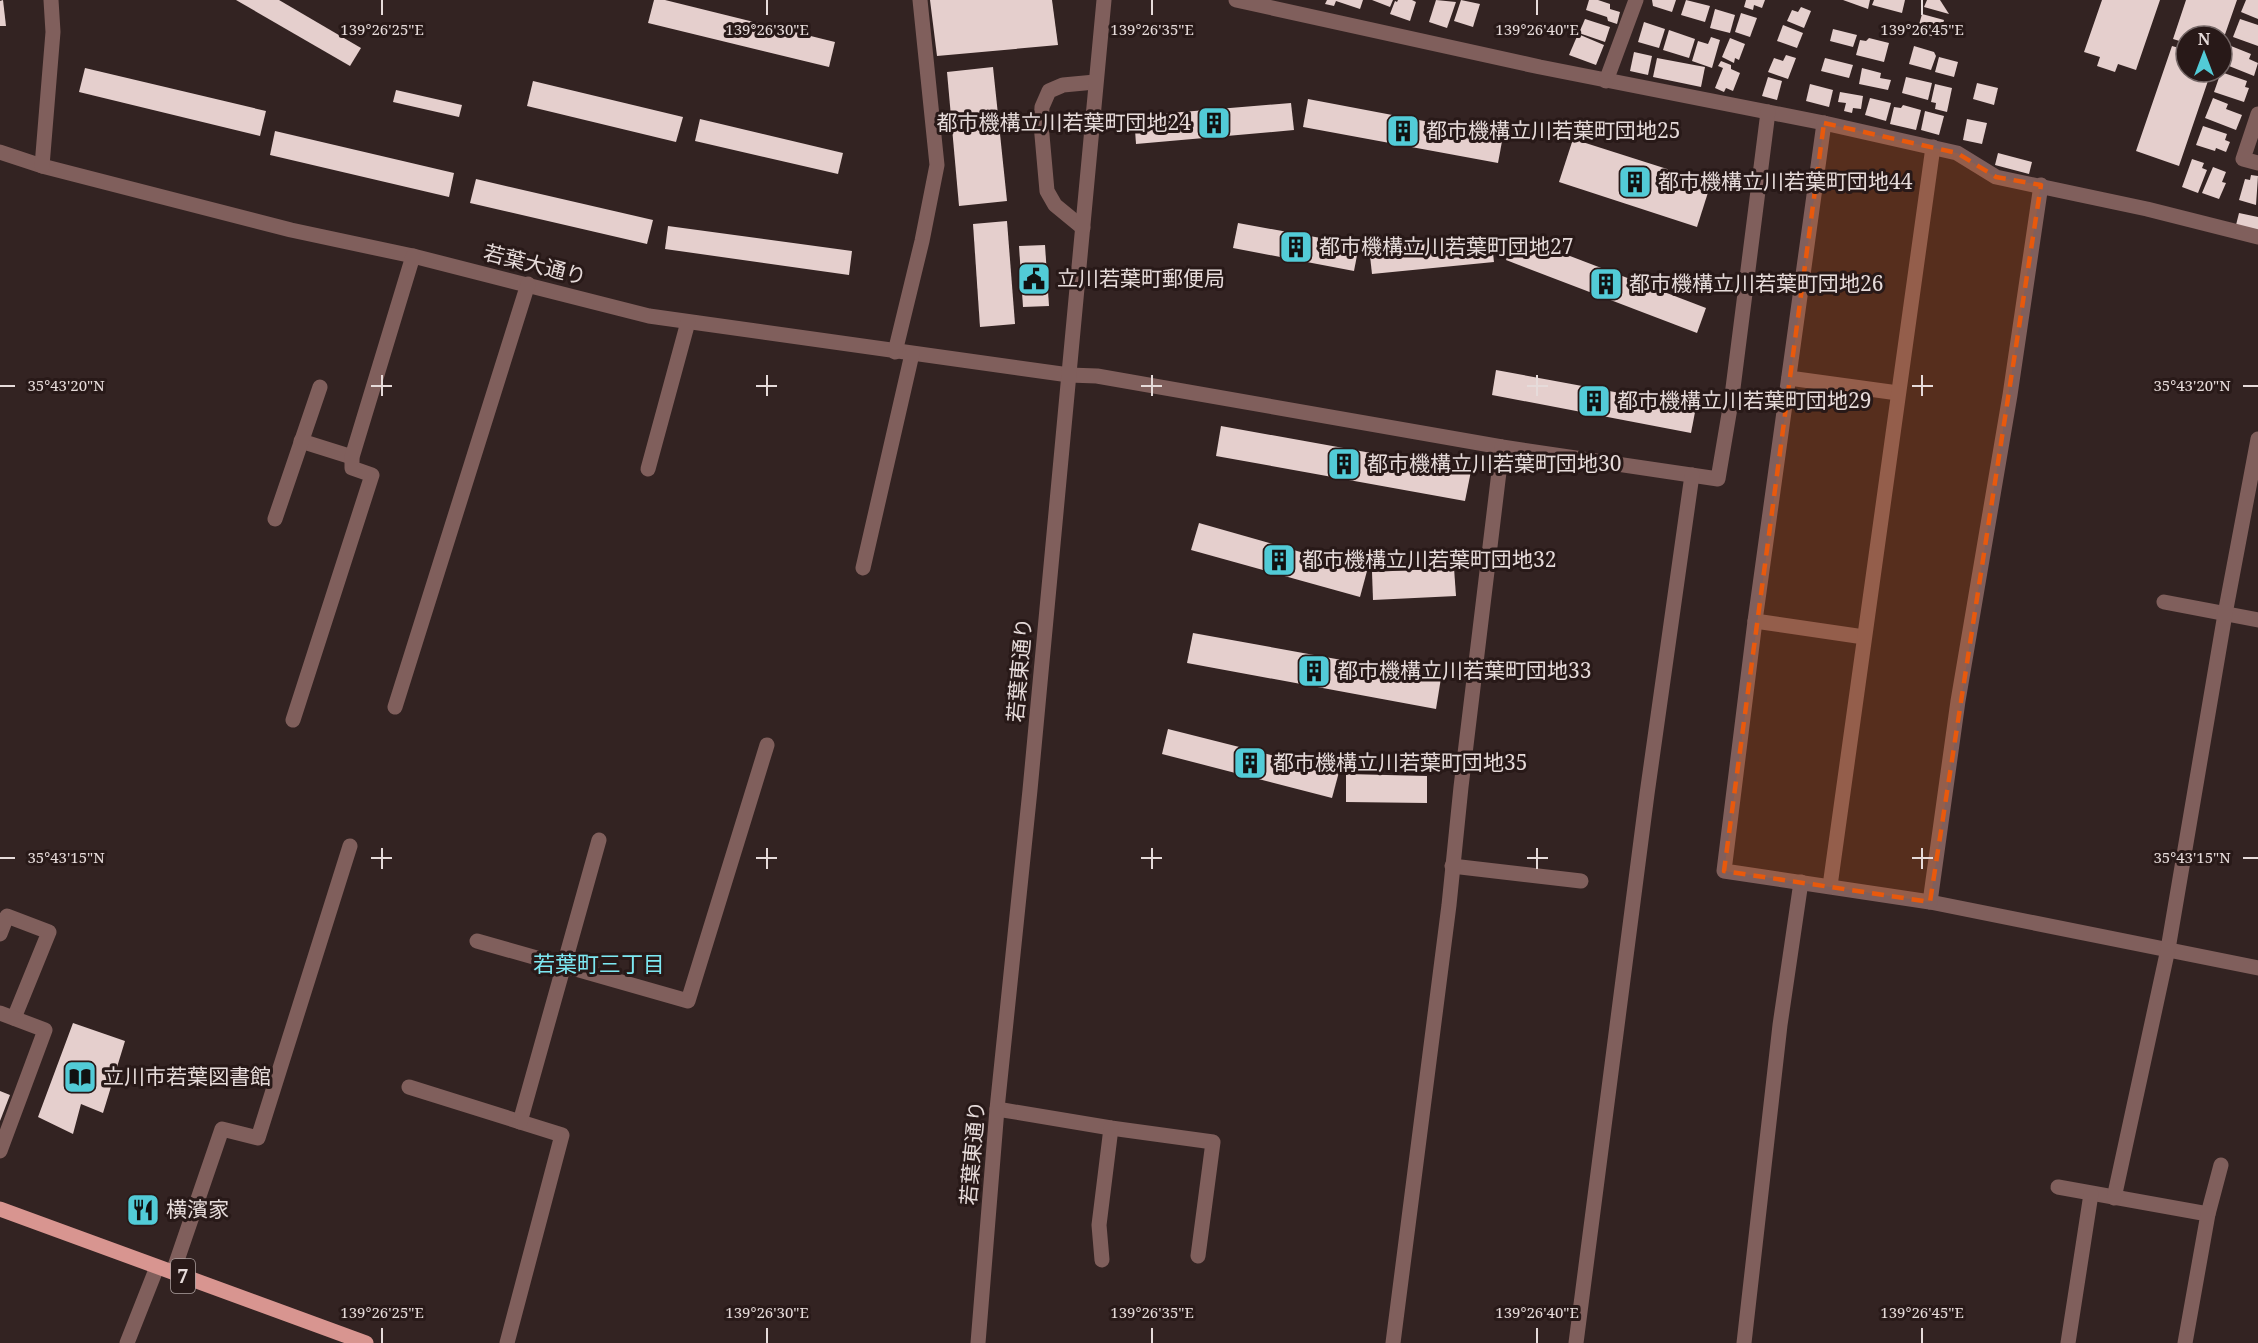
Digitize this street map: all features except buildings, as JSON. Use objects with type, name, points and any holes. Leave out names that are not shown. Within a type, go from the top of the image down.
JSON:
[{"type":"main road","name":"7","points":[[0,1209],[366,1343]]},
{"type":"street","points":[[42,166],[53,32],[51,0]]},
{"type":"street","points":[[895,352],[927,222],[937,165],[920,0]]},
{"type":"street","name":"若葉東通り","points":[[978,1343],[997,1109],[1031,779],[1104,0]]},
{"type":"street","points":[[1236,0],[1606,81],[1824,123],[1958,153],[1996,177],[2041,185],[2258,237]]},
{"type":"street","points":[[1307,15],[1312,0]]},
{"type":"street","points":[[1606,81],[1636,0]]},
{"type":"street","points":[[1083,228],[1055,205],[1047,191],[1041,124],[1042,107],[1049,91],[1063,85],[1095,82]]},
{"type":"street","name":"若葉大通り","points":[[0,152],[42,166],[291,230],[413,256],[649,316],[895,352],[1069,375],[1097,376],[1502,447],[1718,479],[1732,396],[1767,112]]},
{"type":"street","points":[[2258,114],[2243,159],[2258,163]]},
{"type":"street","points":[[1824,123],[1755,621],[1724,871],[1930,902],[2258,968]]},
{"type":"street","points":[[1830,886],[1932,147]]},
{"type":"street","points":[[1930,902],[1958,701],[2010,395],[2041,185]]},
{"type":"street","points":[[293,720],[372,475],[352,468],[352,457],[413,256]]},
{"type":"street","points":[[395,708],[528,284]]},
{"type":"street","points":[[648,469],[688,322]]},
{"type":"street","points":[[863,568],[912,354]]},
{"type":"street","points":[[1789,378],[1898,393]]},
{"type":"street","points":[[275,519],[320,387]]},
{"type":"street","points":[[2114,1198],[2168,949],[2224,614],[2258,439]]},
{"type":"street","points":[[301,441],[352,457]]},
{"type":"street","points":[[1393,1343],[1449,905],[1502,447]]},
{"type":"street","points":[[1576,1343],[1647,794],[1692,475]]},
{"type":"street","points":[[2164,602],[2258,620]]},
{"type":"street","points":[[1755,621],[1864,637]]},
{"type":"street","points":[[477,941],[688,1001],[767,745]]},
{"type":"street","points":[[520,1122],[599,840]]},
{"type":"street","points":[[173,1272],[222,1129],[258,1138],[350,846]]},
{"type":"street","points":[[1452,866],[1581,881]]},
{"type":"street","points":[[1744,1343],[1780,1025],[1801,882]]},
{"type":"street","points":[[0,934],[7,916],[49,932],[7,1015],[45,1030],[0,1151]]},
{"type":"street","points":[[410,1087],[562,1135],[507,1343]]},
{"type":"street","points":[[997,1109],[1213,1142],[1198,1256]]},
{"type":"street","points":[[1102,1260],[1100,1226],[1111,1128]]},
{"type":"street","points":[[2185,1343],[2208,1214],[2221,1165]]},
{"type":"street","points":[[2058,1187],[2208,1214]]},
{"type":"street","points":[[2068,1343],[2091,1194]]},
{"type":"street","points":[[127,1343],[157,1267]]},
{"type":"highlighted area","points":[[1824,123],[1957,153],[1996,177],[2041,185],[1930,902],[1724,871]]},
{"type":"place","name":"都市機構立川若葉町団地24","points":[[1214,123]]},
{"type":"place","name":"都市機構立川若葉町団地25","points":[[1403,131]]},
{"type":"place","name":"都市機構立川若葉町団地44","points":[[1635,182]]},
{"type":"place","name":"都市機構立川若葉町団地27","points":[[1296,247]]},
{"type":"place","name":"立川若葉町郵便局","points":[[1034,279]]},
{"type":"place","name":"都市機構立川若葉町団地26","points":[[1606,284]]},
{"type":"place","name":"都市機構立川若葉町団地29","points":[[1594,401]]},
{"type":"place","name":"都市機構立川若葉町団地30","points":[[1344,464]]},
{"type":"place","name":"都市機構立川若葉町団地32","points":[[1279,560]]},
{"type":"place","name":"都市機構立川若葉町団地33","points":[[1314,671]]},
{"type":"place","name":"都市機構立川若葉町団地35","points":[[1250,763]]},
{"type":"place","name":"立川市若葉図書館","points":[[80,1077]]},
{"type":"place","name":"横濱家","points":[[143,1210]]},
{"type":"district","name":"若葉町三丁目","points":[[599,964]]}]
